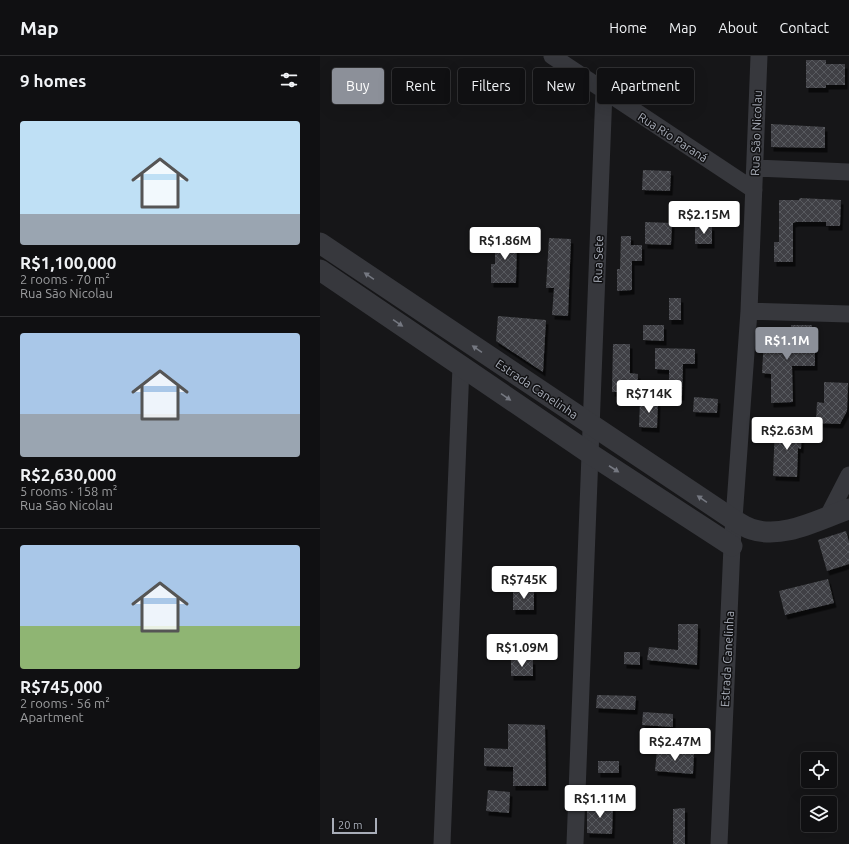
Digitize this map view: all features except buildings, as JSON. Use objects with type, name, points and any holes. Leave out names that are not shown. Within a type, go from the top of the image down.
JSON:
[{"type":"street","name":"Rua Rio Paraná","points":[[552,56],[597,86]]},
{"type":"street","name":"Rua São Nicolau","points":[[734,520],[749,311],[759,56]]},
{"type":"street","name":"Rua Sete","points":[[575,844],[604,104]]},
{"type":"street","name":"Rua Rio Paraná","points":[[624,104],[754,190]]},
{"type":"street","points":[[755,168],[849,172]]},
{"type":"street","name":"Estrada Canelinha","points":[[323,250],[734,520],[719,844]]},
{"type":"street","name":"Estrada Canelinha","points":[[320,270],[590,453],[732,546]]},
{"type":"street","points":[[749,311],[849,314]]},
{"type":"street","points":[[442,844],[461,366]]},
{"type":"street","points":[[828,516],[849,475]]},
{"type":"street","points":[[734,520],[750,529],[768,532],[790,530],[849,509]]}]
